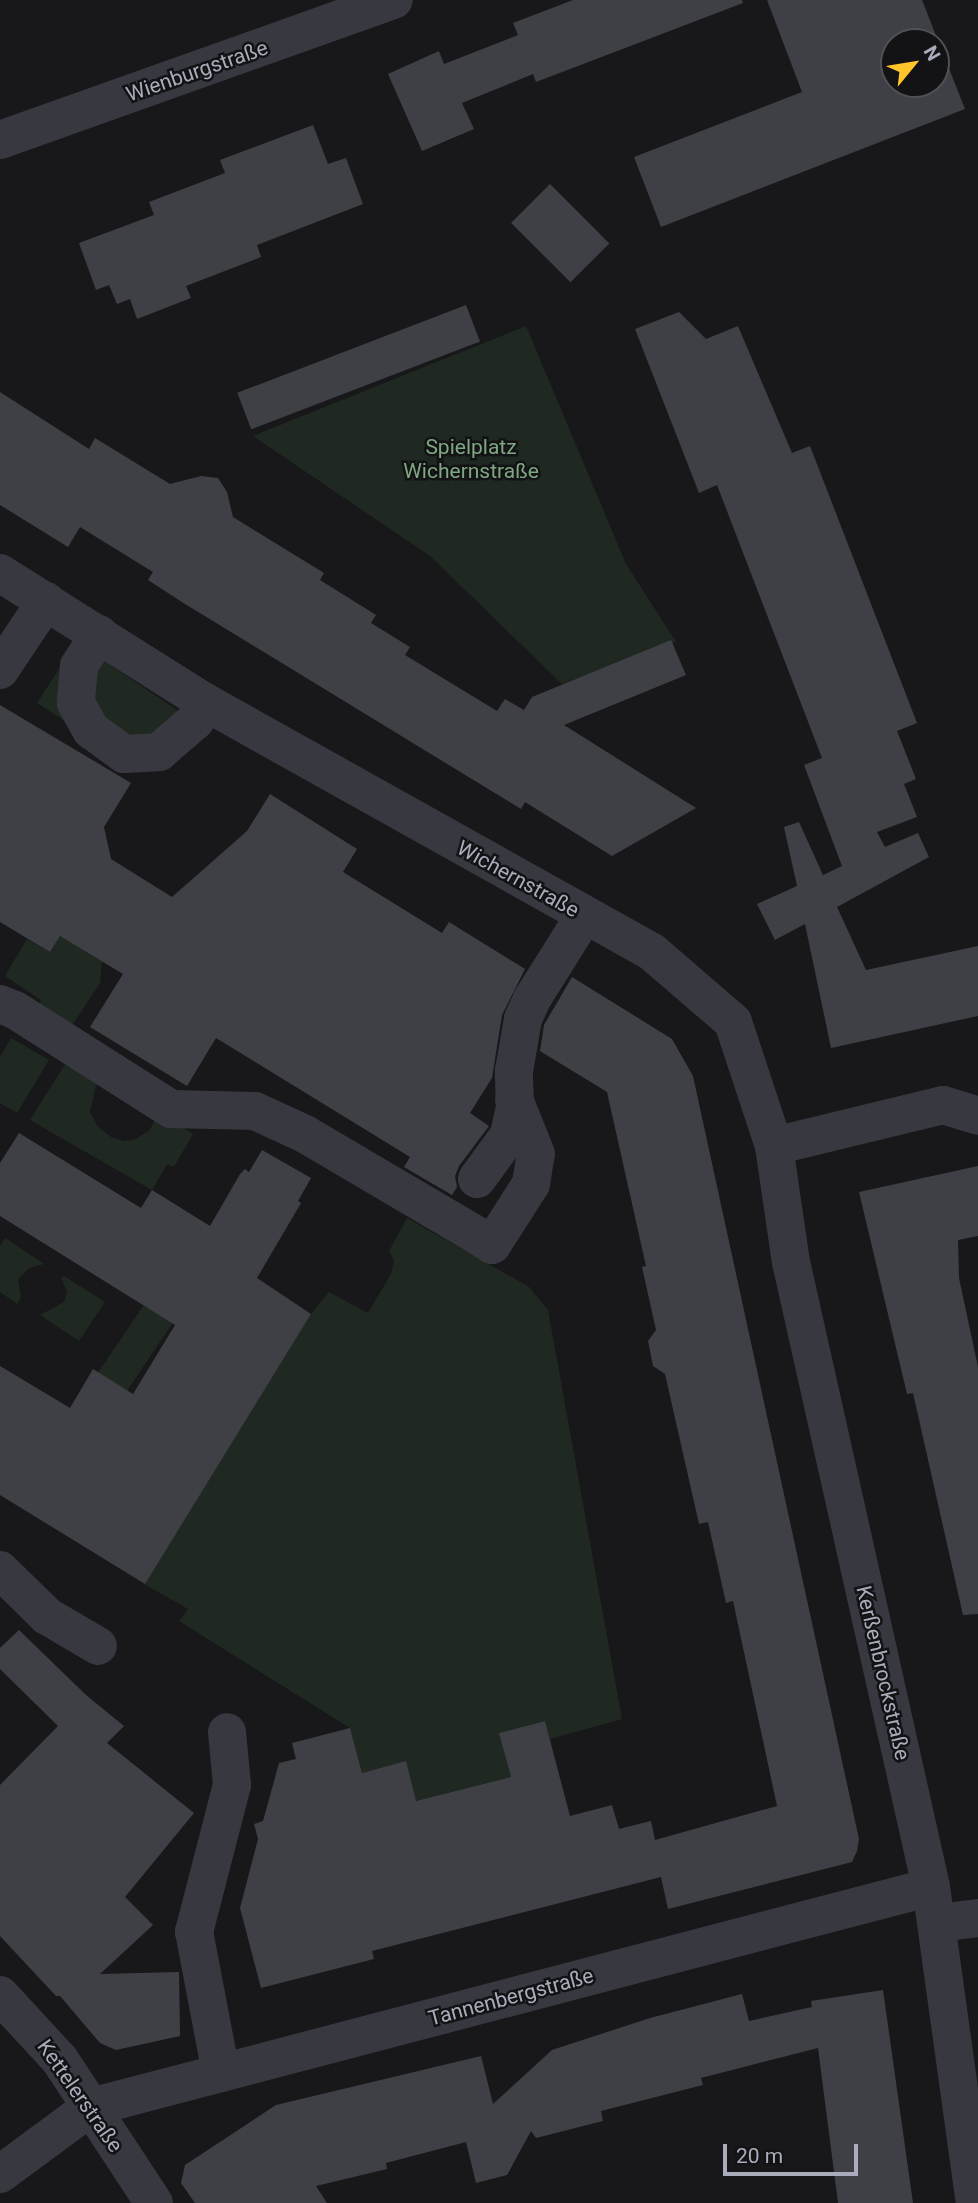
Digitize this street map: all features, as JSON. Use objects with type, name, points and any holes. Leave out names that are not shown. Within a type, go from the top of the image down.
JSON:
[{"type":"street","name":"Wienburgstraße","points":[[0,140],[394,0]]},
{"type":"street","name":"Wichernstraße","points":[[0,573],[205,702],[666,962],[733,1022],[774,1146]]},
{"type":"street","points":[[0,670],[46,601]]},
{"type":"street","points":[[99,634],[79,666],[76,703],[91,730],[124,754],[159,752],[195,721],[205,702]]},
{"type":"street","points":[[477,1179],[509,1135],[514,1099],[514,1070],[523,1019],[532,999],[583,916]]},
{"type":"street","points":[[0,1004],[15,1010],[171,1109],[255,1111],[305,1134],[492,1245],[531,1184],[536,1154],[514,1099]]},
{"type":"street","points":[[774,1146],[943,1105],[978,1116]]},
{"type":"street","name":"Kerßenbrockstraße","points":[[774,1146],[791,1262],[935,1905],[975,2203]]},
{"type":"street","points":[[0,1570],[47,1616],[98,1646]]},
{"type":"street","points":[[221,2073],[194,1932],[232,1785],[227,1732]]},
{"type":"street","name":"Tannenbergstraße","points":[[91,2107],[221,2073],[935,1905],[978,1918]]},
{"type":"street","name":"Kettelerstraße","points":[[0,1995],[60,2060],[154,2203]]},
{"type":"street","points":[[0,2175],[91,2107]]},
{"type":"green space","name":"Spielplatz Wichernstraße","points":[[526,326],[626,564],[676,642],[562,684],[430,556],[253,436]]},
{"type":"green space","points":[[97,656],[183,714],[169,729],[131,740],[101,727],[88,672]]},
{"type":"green space","points":[[63,663],[65,721],[37,703]]},
{"type":"green space","points":[[60,936],[102,961],[100,983],[69,1030],[36,1010],[41,1000],[5,976],[27,939],[50,952]]},
{"type":"green space","points":[[11,1038],[49,1060],[17,1113],[0,1103],[0,1057]]},
{"type":"green space","points":[[69,1058],[102,1078],[96,1086],[90,1112],[98,1127],[111,1137],[123,1141],[134,1140],[150,1130],[158,1111],[193,1134],[174,1167],[167,1164],[152,1190],[30,1120]]},
{"type":"green space","points":[[407,1218],[529,1287],[548,1310],[622,1719],[550,1739],[545,1721],[500,1733],[511,1777],[415,1801],[406,1762],[362,1773],[350,1728],[179,1621],[188,1609],[144,1584],[311,1314],[329,1292],[368,1313],[391,1274],[394,1261],[389,1251]]},
{"type":"green space","points":[[191,1235],[219,1254],[126,1392],[98,1373]]},
{"type":"green space","points":[[5,1238],[44,1264],[29,1268],[18,1279],[21,1298],[17,1304],[0,1292],[0,1246]]},
{"type":"green space","points":[[64,1276],[105,1302],[79,1341],[40,1315],[64,1302],[67,1291],[61,1278]]},
{"type":"building","points":[[573,0],[742,0],[743,3],[536,82],[533,74],[462,103],[474,129],[422,151],[388,74],[439,51],[444,64],[518,35],[513,23]]},
{"type":"building","points":[[767,0],[922,0],[933,28],[880,28],[880,98],[950,98],[950,71],[965,109],[661,227],[634,157],[802,92]]},
{"type":"building","points":[[313,125],[328,164],[346,158],[363,204],[257,245],[261,257],[186,286],[191,298],[137,319],[130,299],[117,304],[109,285],[96,290],[79,243],[154,215],[149,202],[225,173],[220,160]]},
{"type":"building","points":[[550,184],[609,243],[571,282],[511,223]]},
{"type":"building","points":[[466,305],[480,341],[251,429],[237,393]]},
{"type":"building","points":[[679,312],[706,339],[738,326],[792,453],[810,446],[917,723],[897,731],[916,779],[904,784],[917,817],[877,832],[885,847],[918,833],[929,857],[837,907],[866,970],[978,946],[978,1016],[831,1048],[805,924],[775,940],[757,904],[797,886],[784,827],[799,822],[823,875],[842,866],[804,765],[822,758],[717,485],[699,493],[635,329]]},
{"type":"building","points":[[0,392],[89,449],[95,438],[170,484],[201,476],[218,478],[227,492],[233,517],[324,573],[320,580],[376,615],[371,623],[410,647],[405,655],[497,711],[505,699],[524,710],[532,697],[671,640],[686,675],[564,725],[696,808],[612,856],[525,802],[521,809],[185,604],[148,580],[153,572],[80,527],[68,547],[0,505]]},
{"type":"building","points":[[0,705],[131,783],[104,827],[111,859],[172,897],[247,831],[270,794],[357,849],[343,872],[442,933],[449,922],[525,969],[502,1015],[492,1078],[470,1113],[489,1126],[459,1166],[455,1176],[457,1187],[452,1195],[404,1167],[410,1157],[216,1038],[187,1086],[90,1027],[123,974],[60,936],[50,952],[0,922]]},
{"type":"building","points":[[572,977],[672,1039],[693,1076],[859,1839],[857,1851],[852,1862],[668,1909],[661,1877],[372,1951],[374,1959],[261,1988],[240,1908],[258,1839],[254,1824],[263,1821],[279,1763],[296,1759],[292,1743],[350,1728],[362,1773],[406,1761],[416,1801],[511,1777],[499,1733],[545,1721],[570,1816],[612,1805],[619,1829],[651,1821],[655,1840],[777,1806],[733,1601],[726,1603],[708,1522],[699,1524],[665,1374],[653,1366],[648,1341],[656,1330],[642,1267],[646,1266],[607,1092],[540,1051],[544,1025]]},
{"type":"building","points":[[19,1133],[141,1208],[152,1190],[210,1226],[240,1174],[245,1169],[249,1172],[262,1150],[311,1178],[298,1201],[301,1203],[257,1278],[311,1314],[145,1584],[0,1495],[0,1366],[70,1408],[93,1369],[133,1394],[175,1325],[0,1216],[0,1163]]},
{"type":"building","points":[[978,1166],[978,1236],[958,1240],[959,1278],[978,1367],[978,1614],[963,1615],[913,1393],[907,1394],[859,1192]]},
{"type":"building","points":[[19,1630],[86,1695],[124,1726],[107,1743],[194,1813],[125,1897],[153,1925],[100,1974],[179,1972],[180,2036],[116,2050],[100,2043],[60,1996],[56,1996],[0,1936],[0,1785],[58,1726],[0,1669],[0,1648]]},
{"type":"building","points":[[883,1990],[913,2203],[838,2203],[818,2048],[701,2078],[703,2085],[601,2111],[603,2121],[536,2138],[531,2131],[507,2175],[476,2183],[466,2142],[386,2163],[387,2169],[316,2186],[327,2203],[195,2203],[181,2183],[185,2165],[276,2105],[481,2056],[493,2104],[552,2050],[650,2018],[742,1994],[749,2021],[812,2007],[811,2001]]}]
